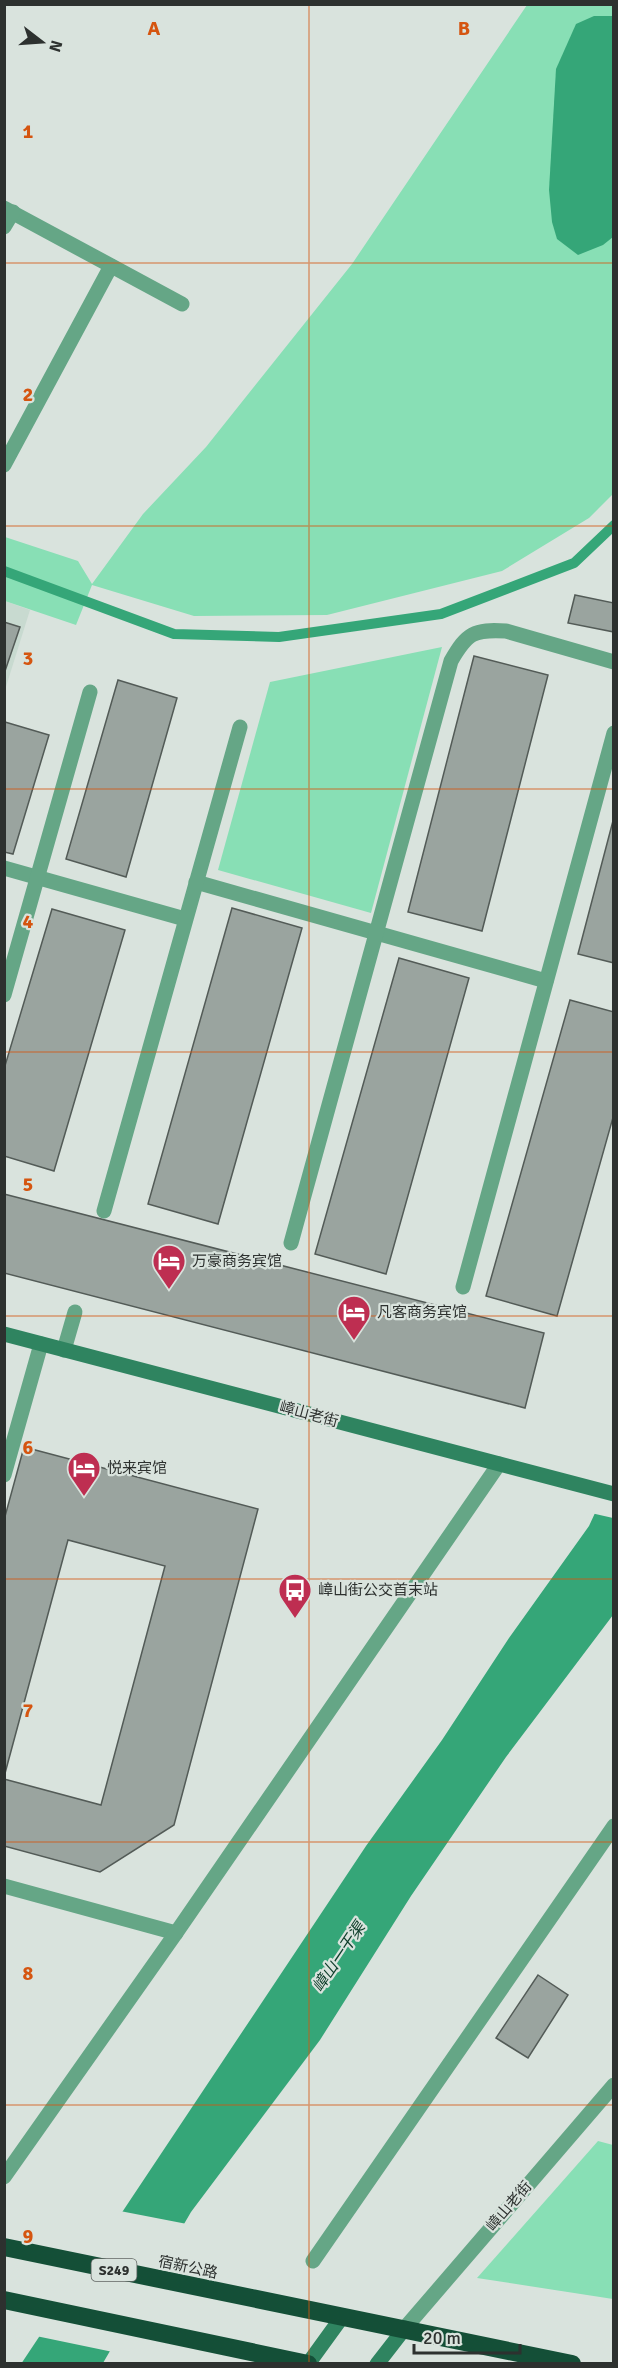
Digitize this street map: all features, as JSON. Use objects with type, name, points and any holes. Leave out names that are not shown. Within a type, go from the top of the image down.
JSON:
[{"type":"highway","name":"宿新公路","points":[[4,2247],[572,2364]]},
{"type":"highway","points":[[4,2300],[308,2364]]},
{"type":"street","points":[[4,227],[9,210],[182,304]]},
{"type":"street","points":[[4,465],[111,266]]},
{"type":"street","points":[[291,1244],[451,661],[461,645],[481,630],[506,631],[614,662]]},
{"type":"street","points":[[4,995],[90,692]]},
{"type":"street","points":[[104,1211],[240,728]]},
{"type":"street","points":[[464,1287],[614,733]]},
{"type":"street","points":[[4,868],[185,920]]},
{"type":"street","points":[[196,882],[546,981]]},
{"type":"street","points":[[64,1350],[75,1312]]},
{"type":"street","name":"嶂山老街","points":[[4,1334],[614,1494]]},
{"type":"street","points":[[4,1475],[41,1344]]},
{"type":"street","points":[[4,2177],[176,1933],[499,1464]]},
{"type":"street","points":[[313,2261],[614,1826]]},
{"type":"street","points":[[4,1886],[176,1933]]},
{"type":"street","name":"嶂山老街","points":[[405,2328],[614,2085]]},
{"type":"street","points":[[308,2364],[342,2317]]},
{"type":"street","points":[[377,2364],[405,2328]]},
{"type":"shaded area","points":[[527,5],[613,5],[613,494],[589,518],[502,571],[327,615],[194,616],[92,585],[76,625],[5,601],[5,537],[78,561],[92,584],[143,514],[206,447],[352,264]]},
{"type":"shaded area","points":[[5,601],[30,610],[5,690]]},
{"type":"shaded area","points":[[442,647],[371,913],[218,870],[270,682]]},
{"type":"shaded area","points":[[598,2141],[613,2145],[613,2299],[477,2278]]},
{"type":"water","points":[[594,16],[613,16],[613,237],[603,245],[578,255],[557,239],[552,222],[549,190],[556,69],[576,24]]},
{"type":"water","name":"嶂山一干渠","points":[[613,1474],[613,1615],[506,1757],[411,1896],[320,2040],[191,2212],[103,2363],[21,2364],[366,1846],[589,1526]]},
{"type":"pier","points":[[613,1471],[613,1518],[591,1513]]},
{"type":"pier","points":[[120,2211],[187,2224],[113,2352],[36,2336]]},
{"type":"building","points":[[575,595],[614,603],[614,632],[568,623]]},
{"type":"building","points":[[4,622],[20,627],[4,674]]},
{"type":"building","points":[[474,656],[548,675],[482,931],[408,912]]},
{"type":"building","points":[[118,680],[177,698],[126,877],[66,859]]},
{"type":"building","points":[[5,722],[49,735],[13,854],[4,852]]},
{"type":"building","points":[[614,817],[614,963],[578,954]]},
{"type":"building","points":[[232,908],[302,928],[218,1224],[148,1204]]},
{"type":"building","points":[[52,909],[125,930],[54,1171],[4,1156],[4,1069]]},
{"type":"building","points":[[399,958],[469,978],[386,1274],[315,1254]]},
{"type":"building","points":[[570,1000],[614,1012],[614,1114],[557,1316],[486,1296]]},
{"type":"building","points":[[4,1194],[544,1333],[525,1408],[4,1273]]},
{"type":"building","points":[[24,1447],[258,1509],[174,1825],[100,1872],[4,1846],[4,1779],[101,1805],[165,1566],[68,1540],[4,1777],[4,1520]]},
{"type":"building","points":[[538,1975],[568,1995],[528,2058],[496,2038]]},
{"type":"waterway","points":[[4,571],[174,634],[279,637],[441,614],[574,563],[614,525]]},
{"type":"place","name":"万豪商务宾馆","points":[[169,1290]]},
{"type":"place","name":"凡客商务宾馆","points":[[354,1341]]},
{"type":"place","name":"悦来宾馆","points":[[84,1497]]},
{"type":"place","name":"嶂山街公交首末站","points":[[295,1619]]}]
